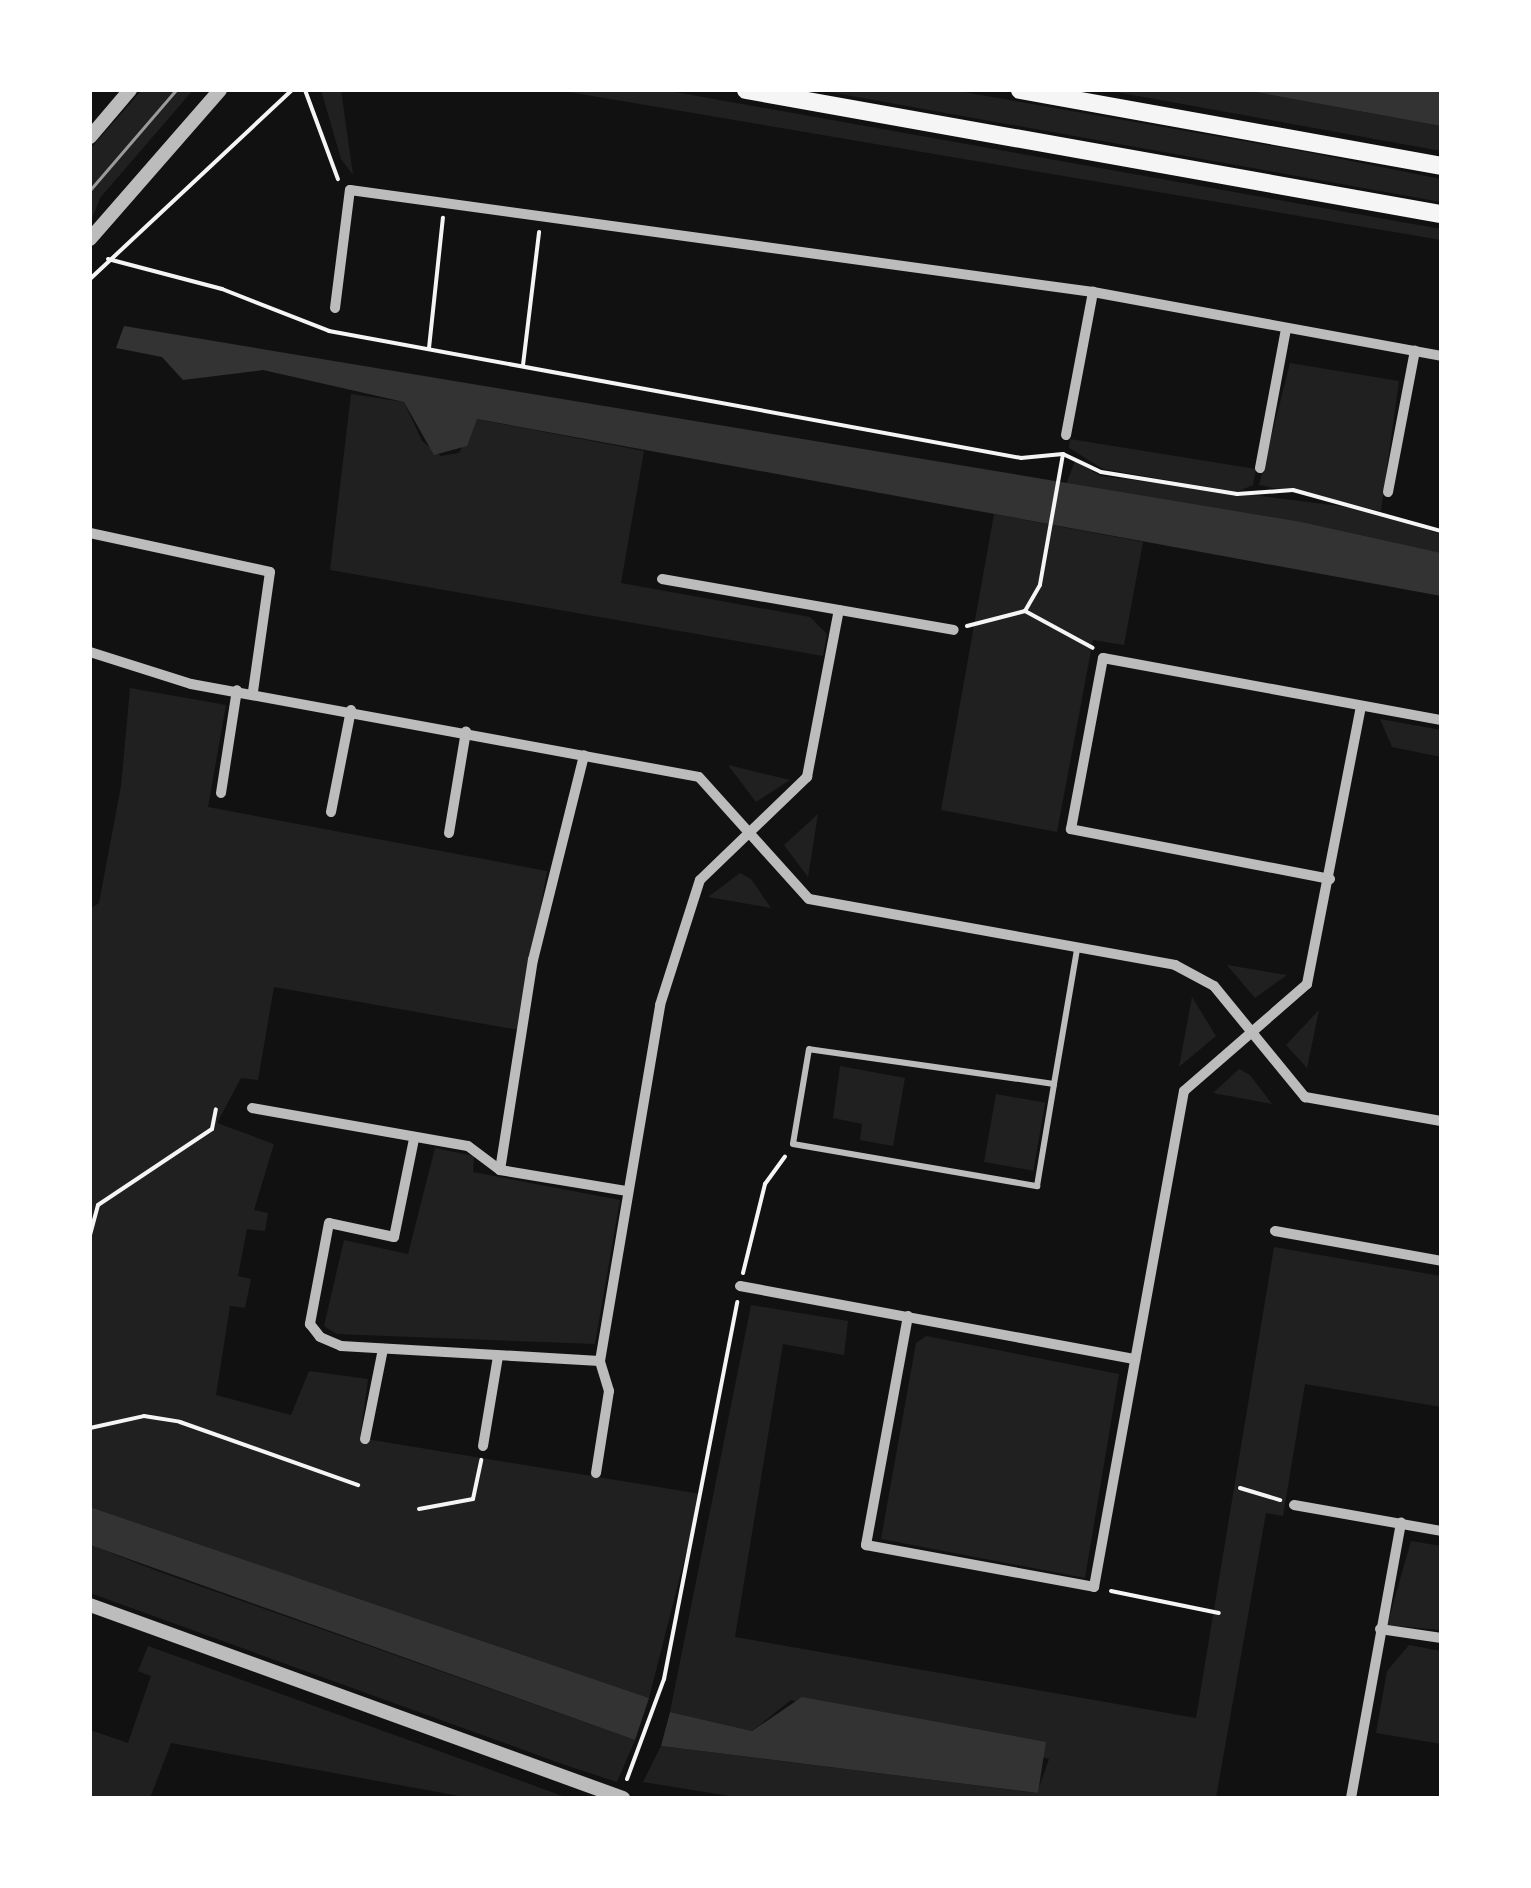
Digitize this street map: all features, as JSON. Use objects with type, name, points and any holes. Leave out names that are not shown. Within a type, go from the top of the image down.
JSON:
[{"type":"main road","points":[[746,90],[1441,214]]},
{"type":"main road","points":[[1020,90],[1441,166]]},
{"type":"street","points":[[90,137],[130,90]]},
{"type":"street","points":[[90,239],[220,90]]},
{"type":"street","points":[[335,308],[350,190],[541,212],[1093,292],[1441,356]]},
{"type":"street","points":[[1066,436],[1093,292]]},
{"type":"street","points":[[1260,468],[1286,329]]},
{"type":"street","points":[[1388,492],[1415,351]]},
{"type":"street","points":[[90,533],[270,572],[253,692]]},
{"type":"street","points":[[662,580],[954,630]]},
{"type":"street","points":[[596,1472],[609,1390],[600,1361],[660,1005],[678,970],[692,897],[807,777],[840,610]]},
{"type":"street","points":[[90,652],[237,690],[699,777],[809,900],[1175,965],[1214,986],[1305,1097],[1441,1121]]},
{"type":"street","points":[[1330,878],[1071,829],[1103,658],[1441,720]]},
{"type":"street","points":[[221,793],[237,690]]},
{"type":"street","points":[[908,1316],[866,1545],[1094,1588],[1184,1091],[1307,984],[1361,706]]},
{"type":"street","points":[[331,812],[351,710]]},
{"type":"street","points":[[449,833],[466,731]]},
{"type":"street","points":[[500,1170],[532,960],[584,755]]},
{"type":"street","points":[[252,1108],[468,1146],[500,1170],[628,1191]]},
{"type":"street","points":[[414,1138],[394,1237],[329,1224],[310,1324],[341,1346],[600,1361]]},
{"type":"street","points":[[1274,1231],[1441,1261]]},
{"type":"street","points":[[740,1286],[1135,1359]]},
{"type":"street","points":[[365,1438],[384,1349]]},
{"type":"street","points":[[484,1446],[498,1356]]},
{"type":"street","points":[[1294,1505],[1441,1530]]},
{"type":"street","points":[[1351,1798],[1401,1524]]},
{"type":"street","points":[[90,1605],[622,1798]]},
{"type":"street","points":[[1380,1629],[1441,1638]]},
{"type":"lane","points":[[1054,1084],[809,1049],[793,1144],[1037,1186],[1077,948]]},
{"type":"path","points":[[90,279],[292,90]]},
{"type":"path","points":[[305,90],[350,190]]},
{"type":"path","points":[[429,350],[445,199]]},
{"type":"path","points":[[523,366],[541,212]]},
{"type":"path","points":[[108,259],[222,289],[301,326],[1020,458],[1063,454],[1102,472],[1218,491],[1310,494],[1441,531]]},
{"type":"path","points":[[1025,611],[1046,548],[1063,454]]},
{"type":"path","points":[[954,630],[1025,611],[1081,636],[1103,658]]},
{"type":"path","points":[[90,1235],[98,1205],[212,1129],[216,1108]]},
{"type":"path","points":[[622,1798],[657,1699],[740,1286],[766,1184],[793,1144]]},
{"type":"path","points":[[90,1428],[144,1416],[180,1422],[358,1485]]},
{"type":"path","points":[[420,1509],[474,1499],[484,1446]]},
{"type":"path","points":[[1240,1488],[1294,1505]]},
{"type":"path","points":[[1094,1588],[1219,1613]]},
{"type":"shaded area","points":[[142,90],[193,90],[100,198],[90,224],[90,149]]},
{"type":"shaded area","points":[[321,90],[341,90],[353,175],[341,159]]},
{"type":"shaded area","points":[[557,90],[664,90],[1441,229],[1441,240]]},
{"type":"shaded area","points":[[818,90],[952,90],[1301,151],[1441,179],[1441,202]]},
{"type":"shaded area","points":[[1105,90],[1244,90],[1441,126],[1441,151]]},
{"type":"shaded area","points":[[1244,90],[1441,90],[1441,126]]},
{"type":"shaded area","points":[[124,326],[1301,522],[1441,553],[1441,596],[477,419],[467,446],[434,455],[404,402],[263,370],[183,380],[162,357],[116,348]]},
{"type":"shaded area","points":[[1290,363],[1399,381],[1381,511],[1259,485]]},
{"type":"shaded area","points":[[351,394],[404,402],[422,441],[441,456],[459,453],[476,419],[644,451],[621,583],[810,617],[827,634],[823,656],[330,570]]},
{"type":"shaded area","points":[[1070,439],[1256,469],[1253,485],[1237,492],[1103,469],[1069,448]]},
{"type":"shaded area","points":[[1075,461],[1101,476],[1363,509],[1441,534],[1441,553],[1065,487]]},
{"type":"shaded area","points":[[994,514],[1143,542],[1124,645],[1093,640],[1057,832],[941,810]]},
{"type":"shaded area","points":[[130,688],[226,705],[208,807],[547,871],[519,1030],[274,987],[258,1080],[241,1078],[217,1123],[274,1144],[254,1210],[268,1213],[265,1231],[247,1229],[238,1276],[251,1279],[245,1308],[230,1306],[216,1395],[291,1415],[309,1371],[368,1379],[360,1438],[701,1494],[649,1698],[90,1507],[90,909],[99,903],[121,786]]},
{"type":"shaded area","points":[[1380,719],[1441,730],[1441,757],[1392,747]]},
{"type":"shaded area","points":[[728,765],[790,780],[756,802]]},
{"type":"shaded area","points":[[818,814],[808,877],[784,845]]},
{"type":"shaded area","points":[[740,873],[751,879],[771,908],[708,897]]},
{"type":"shaded area","points":[[1227,965],[1287,975],[1255,998]]},
{"type":"shaded area","points":[[1192,997],[1216,1036],[1179,1067]]},
{"type":"shaded area","points":[[1319,1010],[1307,1068],[1286,1045]]},
{"type":"shaded area","points":[[840,1066],[905,1078],[893,1146],[860,1140],[862,1124],[833,1118]]},
{"type":"shaded area","points":[[1239,1069],[1250,1075],[1272,1104],[1213,1093]]},
{"type":"shaded area","points":[[996,1094],[1045,1103],[1033,1171],[984,1162]]},
{"type":"shaded area","points":[[435,1148],[474,1156],[473,1172],[620,1200],[595,1344],[337,1334],[324,1326],[344,1240],[408,1254]]},
{"type":"shaded area","points":[[1274,1247],[1441,1276],[1441,1407],[1305,1384],[1283,1516],[1266,1513],[1216,1798],[742,1798],[643,1782],[661,1746],[1037,1793],[1049,1759],[791,1700],[752,1731],[670,1712],[751,1305],[848,1321],[844,1355],[783,1344],[735,1637],[1196,1718]]},
{"type":"shaded area","points":[[926,1336],[1119,1374],[1085,1578],[881,1539],[916,1343]]},
{"type":"shaded area","points":[[90,1507],[649,1698],[635,1740],[90,1545]]},
{"type":"shaded area","points":[[1411,1541],[1441,1546],[1441,1630],[1387,1625]]},
{"type":"shaded area","points":[[90,1545],[635,1740],[617,1782],[565,1765],[90,1593]]},
{"type":"shaded area","points":[[1409,1645],[1441,1651],[1441,1744],[1376,1733],[1387,1671]]},
{"type":"shaded area","points":[[148,1646],[568,1798],[470,1798],[171,1743],[150,1798],[90,1798],[90,1730],[128,1743],[151,1676],[138,1671]]},
{"type":"shaded area","points":[[802,1697],[1046,1742],[1038,1793],[661,1746],[670,1712],[752,1731]]},
{"type":"tram line","points":[[90,190],[176,90]]}]
